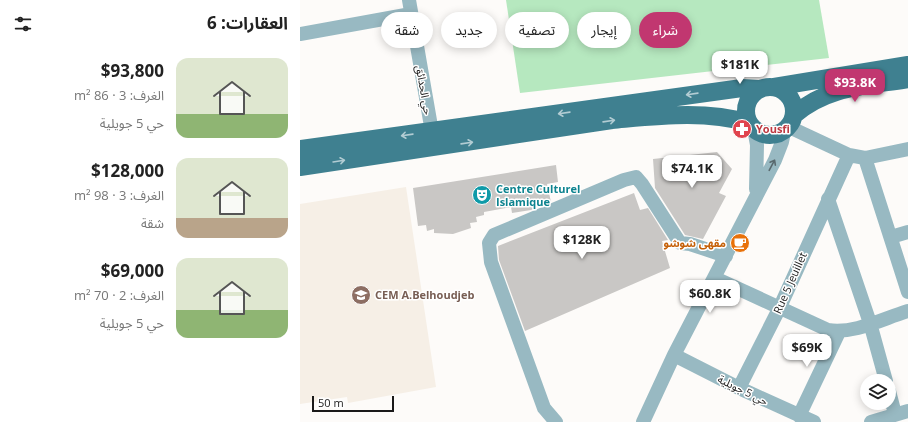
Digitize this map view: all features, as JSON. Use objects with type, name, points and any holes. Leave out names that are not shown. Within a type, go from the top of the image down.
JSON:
[{"type":"main road","points":[[300,150],[742,88],[766,88],[908,65]]},
{"type":"main road","points":[[300,168],[612,120],[659,116],[703,115],[730,117],[752,126],[768,135],[789,124],[807,103],[832,92],[908,79]]},
{"type":"main road","points":[[752,126],[746,116],[748,101],[766,88],[787,93],[794,107],[789,124]]},
{"type":"street","points":[[300,34],[410,7]]},
{"type":"street","name":"حي الحدائق","points":[[410,7],[432,132]]},
{"type":"street","points":[[642,422],[674,355],[775,160],[789,124],[849,155],[865,158],[908,149]]},
{"type":"street","points":[[752,126],[758,171],[756,196]]},
{"type":"street","name":"Rue 5 Jeuillet","points":[[739,388],[779,309],[849,155]]},
{"type":"street","points":[[865,158],[908,292]]},
{"type":"street","points":[[556,422],[544,408],[491,262],[489,243],[494,235],[624,180],[636,177],[680,243],[690,244],[726,256]]},
{"type":"street","points":[[828,199],[870,323],[884,374]]},
{"type":"street","points":[[891,237],[908,232]]},
{"type":"street","points":[[714,278],[779,309],[828,330],[839,332],[850,331],[908,311]]},
{"type":"street","points":[[798,416],[839,332]]},
{"type":"street","name":"حي 5 جويلية","points":[[674,355],[739,388],[814,422]]},
{"type":"street","points":[[871,422],[902,412],[896,402]]},
{"type":"shaded area","name":"CEM A.Belhoudjeb","points":[[406,187],[436,387],[348,403],[347,397],[300,404],[300,204]]},
{"type":"green space","points":[[506,0],[819,0],[829,58],[520,93],[513,48],[569,48],[569,12],[508,12]]},
{"type":"building","points":[[717,152],[732,169],[719,193],[726,196],[703,239],[685,235],[655,188],[653,159]]},
{"type":"building","name":"Centre Culturel Islamique","points":[[556,165],[558,182],[547,184],[551,202],[544,203],[531,210],[512,213],[511,207],[484,212],[484,215],[476,217],[477,222],[470,223],[471,228],[453,234],[434,233],[434,229],[427,231],[426,225],[418,226],[413,188]]},
{"type":"building","points":[[634,193],[640,210],[648,208],[668,240],[662,241],[670,268],[525,331],[499,260],[498,246]]},
{"type":"place","name":"Yousfi","points":[[742,129]]},
{"type":"place","name":"Centre Culturel Islamique","points":[[482,195]]},
{"type":"place","name":"مقهى شوشو","points":[[740,243]]},
{"type":"place","name":"CEM A.Belhoudjeb","points":[[361,295]]}]
